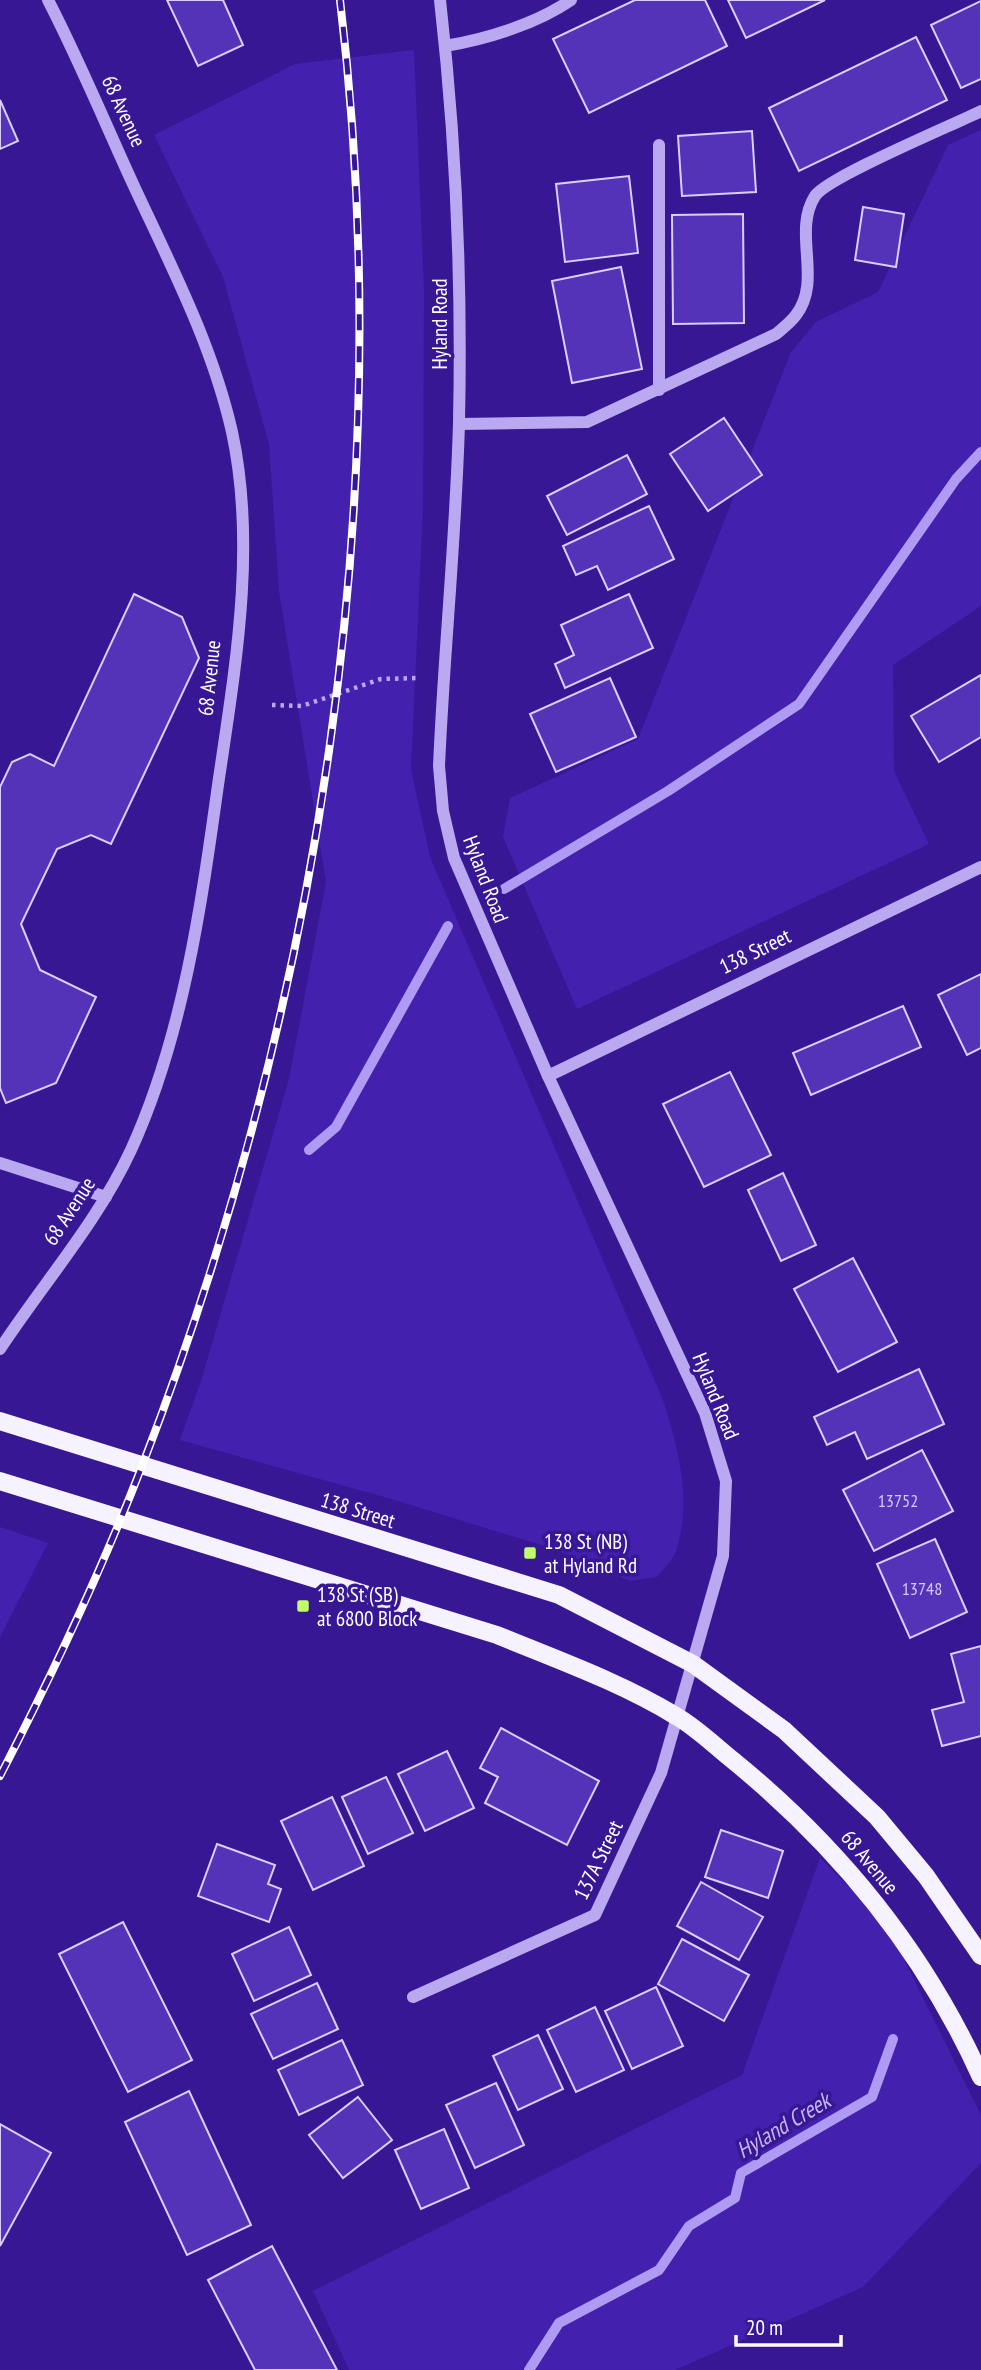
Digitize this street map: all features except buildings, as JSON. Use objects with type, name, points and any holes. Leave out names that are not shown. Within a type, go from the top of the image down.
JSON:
[{"type":"main road","name":"138 Street","points":[[0,1421],[559,1595],[693,1664]]},
{"type":"main road","points":[[0,1481],[497,1635],[569,1663],[678,1717]]},
{"type":"main road","name":"68 Avenue","points":[[693,1664],[784,1730],[877,1817],[926,1876],[981,1956]]},
{"type":"main road","name":"68 Avenue","points":[[678,1717],[763,1786],[824,1842],[897,1930],[976,2053],[981,2077]]},
{"type":"street","name":"68 Avenue","points":[[0,1349],[75,1246],[106,1196],[132,1147],[152,1094],[197,933],[230,703],[245,522],[232,434],[203,334],[48,0]]},
{"type":"street","name":"Hyland Road","points":[[440,0],[457,221],[459,424],[439,752],[443,811],[454,858],[548,1076],[705,1413],[726,1481],[723,1556],[678,1717]]},
{"type":"street","points":[[445,46],[468,42],[554,12],[570,0]]},
{"type":"street","points":[[459,424],[587,422],[776,334],[797,314],[808,285],[807,220],[816,196],[837,180],[981,111]]},
{"type":"street","points":[[659,145],[659,390]]},
{"type":"street","name":"138 Street","points":[[548,1076],[981,867]]},
{"type":"street","points":[[0,1163],[106,1196]]},
{"type":"street","name":"137A Street","points":[[413,1997],[595,1915],[661,1773],[678,1717]]},
{"type":"path","points":[[272,705],[302,706],[381,679],[421,678]]},
{"type":"shaded area","points":[[414,50],[424,290],[423,508],[411,769],[430,857],[663,1400],[678,1456],[683,1513],[676,1551],[657,1577],[630,1581],[554,1549],[388,1498],[180,1440],[201,1381],[289,1079],[326,882],[279,591],[269,444],[223,277],[154,135],[295,64]]},
{"type":"shaded area","points":[[981,130],[981,606],[893,665],[894,771],[929,844],[577,1009],[503,837],[510,798],[638,739],[791,352],[816,322],[878,292],[948,145]]},
{"type":"shaded area","points":[[0,1527],[48,1543],[0,1637]]},
{"type":"shaded area","points":[[820,1858],[886,1923],[981,2115],[981,2163],[863,2287],[675,2370],[349,2370],[313,2291],[742,2075]]},
{"type":"waterway","points":[[504,889],[668,791],[799,704],[956,479],[981,452]]},
{"type":"waterway","points":[[309,1150],[336,1127],[448,926]]},
{"type":"waterway","name":"Hyland Creek","points":[[529,2370],[559,2323],[659,2270],[689,2226],[735,2198],[741,2173],[872,2097],[893,2039]]},
{"type":"railway","points":[[0,1776],[110,1545],[142,1466],[204,1291],[256,1112],[298,930],[330,745],[350,558],[359,371],[356,185],[340,0]]},
{"type":"place","name":"138 St (NB) at Hyland Rd","points":[[530,1553]]},
{"type":"place","name":"138 St (SB) at 6800 Block","points":[[303,1606]]}]
